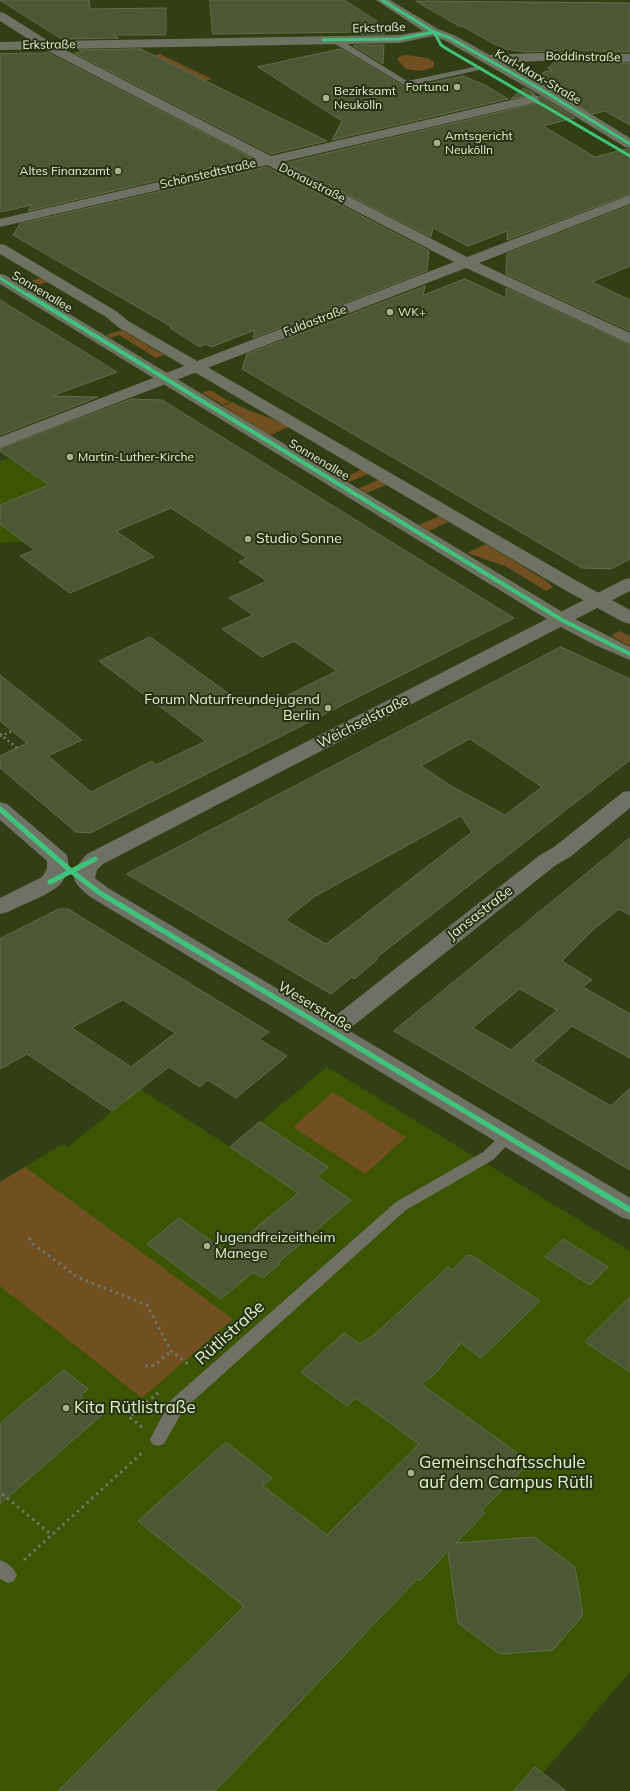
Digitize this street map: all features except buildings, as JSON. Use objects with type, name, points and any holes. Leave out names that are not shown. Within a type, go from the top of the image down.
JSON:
[{"type":"main road","name":"Karl-Marx-Straße","points":[[382,0],[434,32],[441,45],[483,63],[630,144]]},
{"type":"main road","name":"Erkstraße","points":[[0,46],[399,39],[434,32]]},
{"type":"main road","name":"Karl-Marx-Straße","points":[[483,63],[533,99],[630,156]]},
{"type":"main road","name":"Sonnenallee","points":[[0,248],[111,314],[132,329],[597,601],[630,618]]},
{"type":"main road","name":"Sonnenallee","points":[[0,278],[562,620],[602,642],[630,654]]},
{"type":"street","name":"Donaustraße","points":[[0,16],[46,45],[465,262],[630,339]]},
{"type":"street","name":"Boddinstraße","points":[[483,63],[566,56],[630,58]]},
{"type":"street","name":"Schönstedtstraße","points":[[0,223],[533,99]]},
{"type":"street","name":"Fuldastraße","points":[[0,443],[630,199]]},
{"type":"street","name":"Weichselstraße","points":[[85,882],[85,871],[95,859],[630,584]]},
{"type":"street","name":"Jansastraße","points":[[331,1031],[548,860],[562,852],[630,797]]},
{"type":"street","points":[[0,809],[58,859],[58,869],[50,882],[0,908]]},
{"type":"street","name":"Weserstraße","points":[[85,882],[100,893],[630,1210]]},
{"type":"lane","points":[[335,40],[409,85],[483,63]]},
{"type":"lane","name":"Rütlistraße","points":[[158,1439],[177,1405],[401,1206],[488,1156],[508,1137]]},
{"type":"path","points":[[1,735],[12,731]]},
{"type":"path","points":[[1,735],[17,748]]},
{"type":"path","points":[[29,1238],[33,1244],[77,1277],[147,1306],[171,1351],[207,1378]]},
{"type":"path","points":[[145,1366],[155,1365],[171,1351]]},
{"type":"path","points":[[129,1417],[159,1392]]},
{"type":"path","points":[[4,1571],[52,1535],[158,1439]]},
{"type":"path","points":[[2,1494],[52,1535]]},
{"type":"shaded area","points":[[160,54],[212,79],[205,81],[154,55]]},
{"type":"shaded area","points":[[407,55],[428,58],[434,62],[434,67],[422,71],[406,69],[397,59],[400,56]]},
{"type":"shaded area","points":[[40,278],[47,282],[34,286],[41,291],[36,293],[22,284]]},
{"type":"shaded area","points":[[122,330],[164,355],[156,358],[119,335],[111,338],[106,335]]},
{"type":"shaded area","points":[[210,390],[230,402],[223,405],[202,393]]},
{"type":"shaded area","points":[[232,402],[289,427],[270,435],[223,406]]},
{"type":"shaded area","points":[[9,458],[61,493],[34,541],[0,543],[0,461]]},
{"type":"shaded area","points":[[361,470],[368,474],[349,482],[342,478]]},
{"type":"shaded area","points":[[378,480],[386,485],[367,493],[359,488]]},
{"type":"shaded area","points":[[439,516],[448,522],[429,531],[419,525]]},
{"type":"shaded area","points":[[486,544],[545,580],[553,587],[546,591],[505,566],[467,553]]},
{"type":"shaded area","points":[[619,631],[630,636],[630,646],[611,636]]},
{"type":"shaded area","points":[[327,1067],[630,1251],[630,1672],[543,1773],[535,1767],[514,1791],[0,1791],[0,1182],[62,1144],[68,1147],[140,1089],[230,1147]]},
{"type":"shaded area","points":[[333,1092],[406,1137],[365,1174],[293,1127]]},
{"type":"shaded area","points":[[25,1167],[233,1319],[142,1398],[0,1286],[0,1182]]},
{"type":"cycle path","points":[[382,0],[434,32],[450,38],[547,93],[630,144]]},
{"type":"cycle path","points":[[434,32],[441,45],[447,49],[630,156]]},
{"type":"cycle path","points":[[323,40],[399,39],[434,32]]},
{"type":"cycle path","points":[[0,278],[562,620],[630,654]]},
{"type":"cycle path","points":[[0,809],[71,871],[100,893],[630,1210]]},
{"type":"cycle path","points":[[50,882],[95,859]]},
{"type":"place","name":"Fortuna","points":[[457,87]]},
{"type":"place","name":"Bezirksamt Neukölln","points":[[326,98]]},
{"type":"place","name":"Amtsgericht Neukölln","points":[[437,143]]},
{"type":"place","name":"Altes Finanzamt","points":[[118,171]]},
{"type":"place","name":"WK+","points":[[390,312]]},
{"type":"place","name":"Martin-Luther-Kirche","points":[[70,457]]},
{"type":"place","name":"Studio Sonne","points":[[248,539]]},
{"type":"place","name":"Forum Naturfreundejugend Berlin","points":[[328,708]]},
{"type":"place","name":"Jugendfreizeitheim Manege","points":[[207,1246]]},
{"type":"place","name":"Kita Rütlistraße","points":[[66,1408]]},
{"type":"place","name":"Gemeinschaftsschule auf dem Campus Rütli","points":[[411,1473]]}]
